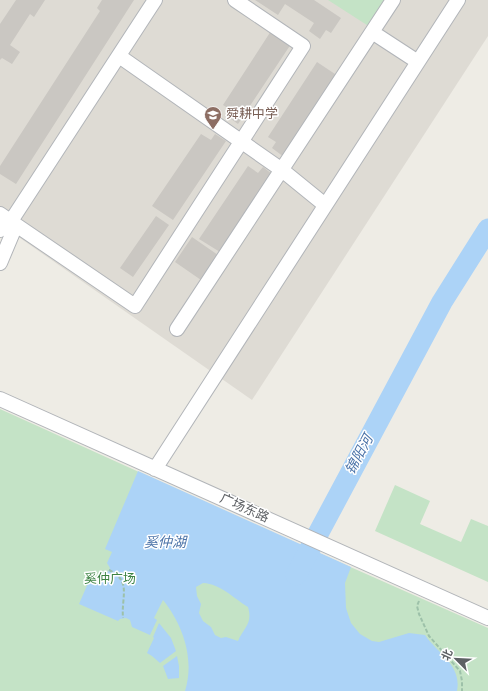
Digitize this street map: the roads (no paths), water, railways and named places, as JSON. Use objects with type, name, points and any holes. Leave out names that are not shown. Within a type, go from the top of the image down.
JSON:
[{"type":"street","points":[[0,230],[155,0]]},
{"type":"street","points":[[8,219],[135,306],[304,46],[236,0]]},
{"type":"street","points":[[178,329],[393,0]]},
{"type":"street","points":[[155,469],[458,0]]},
{"type":"street","points":[[372,32],[418,62]]},
{"type":"street","points":[[118,56],[282,170],[325,205]]},
{"type":"street","points":[[0,263],[8,219]]},
{"type":"street","name":"广场东路","points":[[0,399],[488,618]]},
{"type":"water","name":"奚仲湖","points":[[138,471],[351,567],[345,583],[346,608],[351,623],[360,634],[372,641],[379,642],[409,633],[425,635],[448,660],[456,674],[458,682],[457,691],[185,691],[189,667],[188,655],[176,620],[163,600],[154,618],[157,620],[150,635],[132,627],[130,620],[126,618],[118,621],[79,604],[89,581],[98,584],[103,572],[107,573],[110,568],[107,563],[112,552],[105,549]],"holes":[[[203,583],[227,592],[248,607],[249,622],[238,641],[226,637],[221,638],[215,635],[211,627],[203,621],[199,613],[201,604],[197,596],[196,587]]]},
{"type":"water","points":[[159,623],[171,638],[176,651],[160,663],[147,653]]},
{"type":"water","points":[[177,656],[179,678],[168,679],[163,666]]},
{"type":"waterway","name":"锦阳河","points":[[296,575],[442,302],[488,229]]},
{"type":"place","name":"舜耕中学","points":[[213,130]]},
{"type":"park label","name":"奚仲广场","points":[[110,580]]}]
